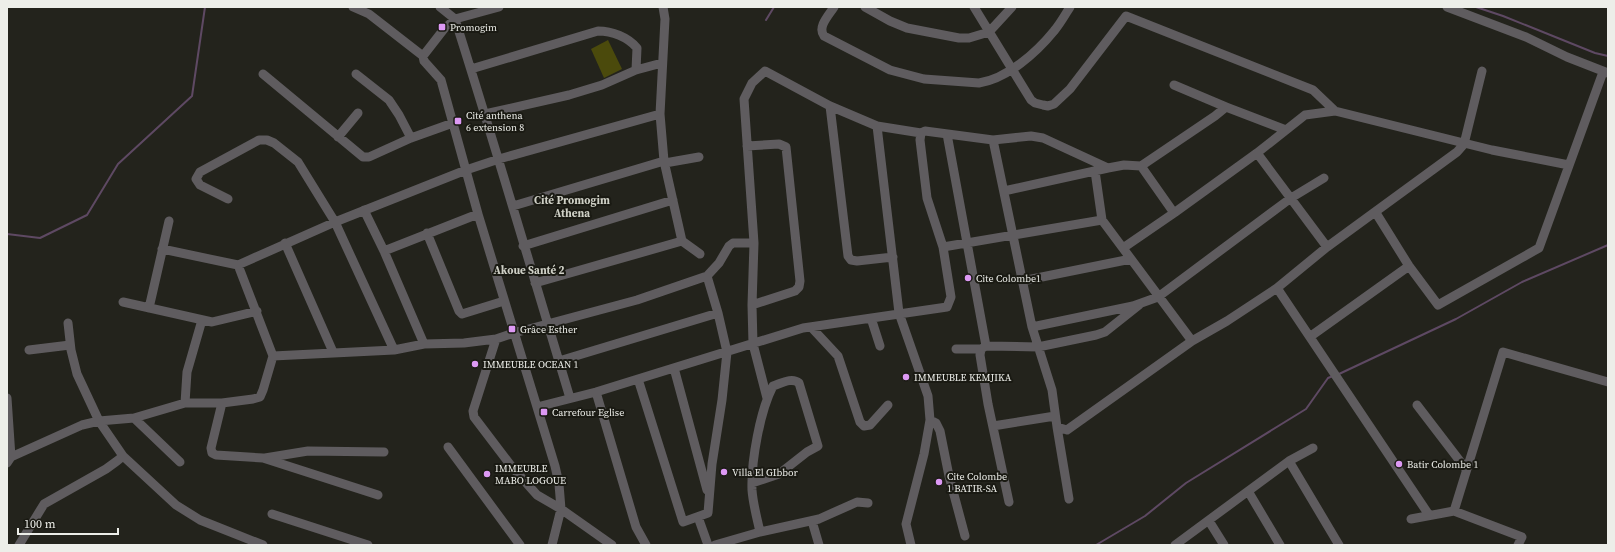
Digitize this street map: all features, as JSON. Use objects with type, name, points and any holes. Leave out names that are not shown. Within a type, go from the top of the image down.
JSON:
[{"type":"street","points":[[353,7],[369,14],[423,56],[424,61],[441,80],[478,214],[560,484],[561,509],[552,545]]},
{"type":"street","points":[[440,7],[455,19],[499,159],[523,246],[570,398]]},
{"type":"street","points":[[423,56],[444,29],[455,19],[498,7]]},
{"type":"street","points":[[662,7],[665,19],[660,114],[664,162],[682,242],[700,254]]},
{"type":"street","points":[[834,7],[821,27],[821,33],[824,36],[890,70],[924,79],[979,83],[988,82],[1012,69],[1037,50],[1056,30],[1070,7]]},
{"type":"street","points":[[865,7],[890,21],[907,28],[959,38],[969,38],[989,32],[1012,7]]},
{"type":"street","points":[[974,7],[1031,100],[1035,103],[1048,106],[1054,104],[1070,89],[1126,16],[1313,90],[1335,111]]},
{"type":"street","points":[[1376,212],[1410,266],[1438,305],[1539,248],[1605,73],[1526,37],[1447,7]]},
{"type":"street","points":[[471,69],[598,31],[608,31],[632,41],[638,48],[636,70]]},
{"type":"street","points":[[485,114],[569,95],[602,84],[636,70],[662,63]]},
{"type":"street","points":[[767,398],[753,344],[752,305],[754,243],[744,99],[752,83],[765,71],[830,106],[877,126],[921,133],[925,131],[993,140],[1031,136],[1043,138],[1108,168]]},
{"type":"street","points":[[1057,427],[1067,430],[1192,341],[1227,321],[1278,288],[1327,247],[1457,152],[1464,144],[1482,72]]},
{"type":"street","points":[[263,74],[363,157],[369,157],[411,138],[453,123]]},
{"type":"street","points":[[356,74],[389,100],[400,115],[411,138]]},
{"type":"street","points":[[1174,85],[1286,130]]},
{"type":"street","points":[[830,106],[848,256],[852,260],[857,261],[893,257]]},
{"type":"street","points":[[1004,191],[1108,168],[1141,166],[1214,116],[1226,106]]},
{"type":"street","points":[[1123,248],[1174,214],[1257,153],[1305,115],[1335,111],[1464,144],[1570,166]]},
{"type":"street","points":[[338,137],[358,113]]},
{"type":"street","points":[[162,248],[238,265],[335,222],[466,170],[499,159],[660,114]]},
{"type":"street","points":[[877,126],[899,314],[928,396],[930,420],[924,454],[906,524],[911,545]]},
{"type":"street","points":[[537,407],[596,392],[811,327],[947,307],[951,298],[943,247],[927,198],[920,140],[921,133]]},
{"type":"street","points":[[947,134],[984,347],[980,355],[1009,502]]},
{"type":"street","points":[[228,199],[200,185],[196,179],[200,172],[259,140],[267,140],[274,143],[298,162],[335,222],[394,350]]},
{"type":"street","points":[[993,140],[1032,327],[1052,390],[1069,498]]},
{"type":"street","points":[[747,146],[779,144],[786,147],[800,281],[799,287],[795,291],[752,305]]},
{"type":"street","points":[[1257,153],[1327,247]]},
{"type":"street","points":[[513,206],[664,162],[699,157]]},
{"type":"street","points":[[1141,166],[1174,214]]},
{"type":"street","points":[[1095,171],[1102,220],[1192,341]]},
{"type":"street","points":[[1032,327],[1133,306],[1158,297],[1291,198],[1324,178]]},
{"type":"street","points":[[523,246],[673,200]]},
{"type":"street","points":[[364,210],[384,251],[424,344]]},
{"type":"street","points":[[384,251],[478,214]]},
{"type":"street","points":[[943,247],[1102,220]]},
{"type":"street","points":[[149,308],[169,221]]},
{"type":"street","points":[[427,233],[458,311],[462,314],[504,301]]},
{"type":"street","points":[[535,283],[682,242]]},
{"type":"street","points":[[273,356],[394,350],[424,344],[464,343],[496,339],[637,300],[707,276],[719,263],[729,246],[733,243],[754,243]]},
{"type":"street","points":[[285,244],[333,352]]},
{"type":"street","points":[[1022,281],[1131,260]]},
{"type":"street","points":[[7,398],[9,460],[82,425],[99,421],[134,418],[184,403],[222,403],[260,397],[273,356],[257,311],[238,265]]},
{"type":"street","points":[[1311,336],[1410,266]]},
{"type":"street","points":[[638,379],[683,522],[708,513],[712,464],[722,400],[726,352],[718,313],[707,276]]},
{"type":"street","points":[[1278,288],[1429,515]]},
{"type":"street","points":[[123,302],[212,322],[257,311]]},
{"type":"street","points":[[956,349],[984,347],[1038,347],[1105,332],[1143,302]]},
{"type":"street","points":[[559,361],[718,313]]},
{"type":"street","points":[[871,318],[880,346]]},
{"type":"street","points":[[184,403],[187,372],[202,320]]},
{"type":"street","points":[[68,323],[70,346],[77,374],[99,421],[123,456],[176,505],[200,520],[263,545]]},
{"type":"street","points":[[811,327],[838,356],[860,422],[864,426],[870,425],[888,405]]},
{"type":"street","points":[[496,339],[473,411],[474,418],[512,467],[537,495],[561,509],[612,545]]},
{"type":"street","points":[[29,350],[70,346]]},
{"type":"street","points":[[1454,511],[1503,352],[1608,382]]},
{"type":"street","points":[[674,368],[710,498]]},
{"type":"street","points":[[752,483],[779,474],[807,452],[818,446],[819,443],[800,383],[793,380],[773,386],[767,398],[756,443],[752,483],[752,491],[760,532]]},
{"type":"street","points":[[596,392],[636,527],[646,545]]},
{"type":"street","points":[[222,403],[210,448],[216,455],[263,458],[308,451],[384,452]]},
{"type":"street","points":[[1417,405],[1466,469]]},
{"type":"street","points":[[993,426],[1056,416]]},
{"type":"street","points":[[134,418],[180,462]]},
{"type":"street","points":[[930,420],[936,424],[940,431],[949,476],[965,536]]},
{"type":"street","points":[[448,448],[520,545]]},
{"type":"street","points":[[1175,545],[1289,461],[1313,448]]},
{"type":"street","points":[[19,545],[44,504],[106,469],[123,456]]},
{"type":"street","points":[[263,458],[378,495]]},
{"type":"street","points":[[1289,461],[1339,545]]},
{"type":"street","points":[[1248,491],[1280,545]]},
{"type":"street","points":[[715,545],[760,532],[819,519],[857,502],[868,503]]},
{"type":"street","points":[[1410,518],[1454,511],[1522,537],[1518,545]]},
{"type":"street","points":[[272,514],[368,545]]},
{"type":"street","points":[[698,517],[708,545]]},
{"type":"street","points":[[812,521],[819,545]]},
{"type":"street","points":[[1209,521],[1224,545]]},
{"type":"shaded area","points":[[608,40],[622,69],[604,78],[591,49]]},
{"type":"waterway","points":[[7,234],[40,238],[87,215],[118,164],[192,96],[205,7]]},
{"type":"waterway","points":[[766,20],[774,7]]},
{"type":"waterway","points":[[1476,7],[1503,16],[1595,53],[1608,56]]},
{"type":"waterway","points":[[1339,374],[1456,319],[1522,282],[1608,245]]},
{"type":"waterway","points":[[1096,545],[1145,516],[1186,483],[1306,409],[1328,378],[1333,376]]},
{"type":"place","name":"Promogim","points":[[442,27]]},
{"type":"place","name":"Cité anthena 6 extension 8","points":[[458,121]]},
{"type":"place","name":"Cite Colombe1","points":[[968,278]]},
{"type":"place","name":"Grâce Esther","points":[[512,329]]},
{"type":"place","name":"IMMEUBLE OCEAN 1","points":[[475,364]]},
{"type":"place","name":"IMMEUBLE KEMJIKA","points":[[906,377]]},
{"type":"place","name":"Carrefour Eglise","points":[[544,412]]},
{"type":"place","name":"Batir Colombe 1","points":[[1399,464]]},
{"type":"place","name":"Villa El GIbbor","points":[[724,472]]},
{"type":"place","name":"IMMEUBLE MABO LOGOUE","points":[[487,474]]},
{"type":"place","name":"Cite Colombe 1 BATIR-SA","points":[[939,482]]},
{"type":"district","name":"Cité Promogim Athena","points":[[572,206]]},
{"type":"district","name":"Akoue Santé 2","points":[[529,270]]}]
